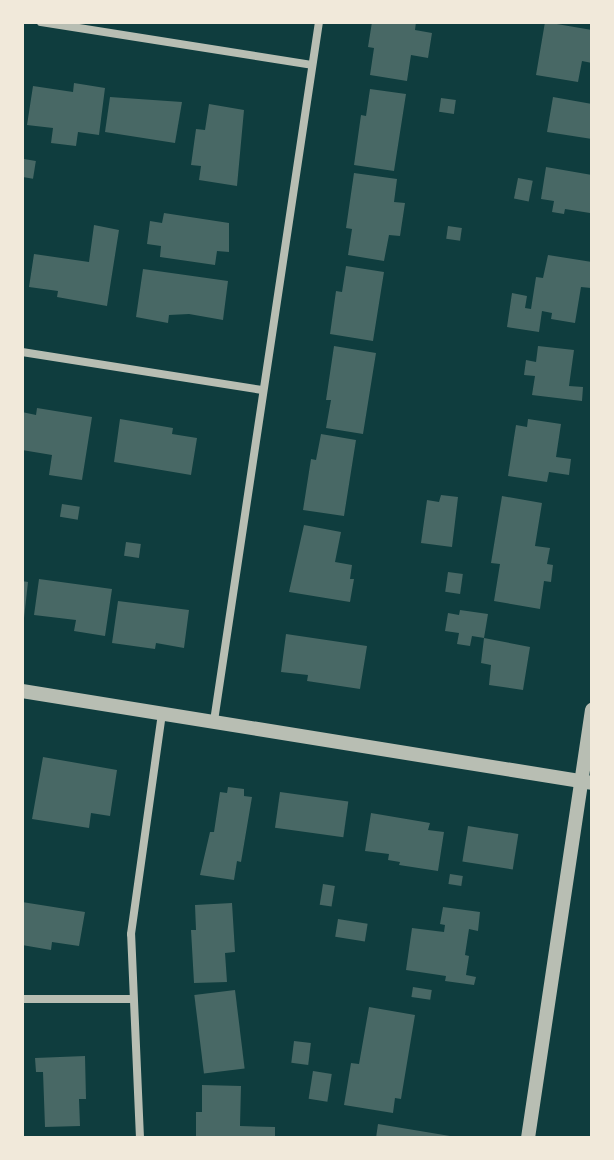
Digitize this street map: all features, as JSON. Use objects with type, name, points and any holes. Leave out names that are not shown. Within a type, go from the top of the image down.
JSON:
[{"type":"street","points":[[41,22],[312,65]]},
{"type":"street","points":[[214,721],[319,22]]},
{"type":"street","points":[[22,352],[262,390]]},
{"type":"street","points":[[22,691],[587,782]]},
{"type":"street","points":[[528,1138],[587,782],[592,710]]},
{"type":"street","points":[[140,1138],[140,1081],[132,999],[131,934],[136,879],[162,714]]},
{"type":"street","points":[[22,999],[132,999]]},
{"type":"building","points":[[372,22],[416,22],[415,30],[432,33],[428,58],[411,55],[407,81],[370,75],[374,48],[368,47]]},
{"type":"building","points":[[545,22],[592,30],[592,63],[582,61],[578,82],[536,75]]},
{"type":"building","points":[[74,83],[105,88],[99,135],[78,132],[76,146],[51,143],[53,128],[27,125],[33,86],[73,92]]},
{"type":"building","points":[[370,89],[406,94],[394,171],[354,165],[361,115],[366,116]]},
{"type":"building","points":[[110,97],[182,102],[175,143],[105,132]]},
{"type":"building","points":[[553,97],[592,104],[592,139],[547,132]]},
{"type":"building","points":[[441,98],[456,100],[454,114],[439,112]]},
{"type":"building","points":[[209,104],[244,110],[237,186],[199,180],[201,166],[191,165],[196,129],[205,130]]},
{"type":"building","points":[[24,159],[36,161],[33,179],[22,177]]},
{"type":"building","points":[[546,167],[592,175],[590,213],[565,209],[564,214],[552,212],[554,201],[541,199]]},
{"type":"building","points":[[354,173],[397,179],[394,202],[405,203],[400,236],[389,235],[384,261],[348,255],[352,229],[346,228]]},
{"type":"building","points":[[518,178],[533,181],[529,201],[514,199]]},
{"type":"building","points":[[164,213],[229,223],[229,252],[217,251],[215,265],[160,257],[161,246],[147,244],[150,221],[162,223]]},
{"type":"building","points":[[94,225],[119,230],[107,306],[57,297],[58,291],[29,287],[34,254],[89,262]]},
{"type":"building","points":[[448,226],[462,228],[460,241],[446,239]]},
{"type":"building","points":[[548,255],[592,262],[591,288],[581,287],[575,323],[551,319],[552,313],[542,311],[539,332],[507,327],[512,293],[527,296],[525,308],[531,309],[536,277],[543,278]]},
{"type":"building","points":[[346,266],[384,272],[373,341],[330,334],[336,291],[342,292]]},
{"type":"building","points":[[143,269],[228,281],[223,320],[189,314],[169,315],[168,323],[136,317]]},
{"type":"building","points":[[334,346],[376,353],[363,434],[326,428],[331,400],[326,400]]},
{"type":"building","points":[[538,346],[574,350],[569,386],[583,387],[582,401],[532,395],[535,376],[524,375],[526,360],[536,362]]},
{"type":"building","points":[[37,408],[92,417],[82,480],[49,475],[52,455],[22,450],[22,412],[36,415]]},
{"type":"building","points":[[120,419],[173,428],[172,434],[197,438],[191,475],[114,462]]},
{"type":"building","points":[[528,419],[561,424],[556,457],[571,459],[569,475],[549,472],[547,482],[508,476],[516,425],[527,427]]},
{"type":"building","points":[[321,434],[356,440],[344,516],[303,510],[311,459],[316,460]]},
{"type":"building","points":[[441,495],[458,497],[452,547],[421,543],[427,500],[439,502]]},
{"type":"building","points":[[502,496],[542,503],[535,546],[550,548],[547,564],[553,565],[551,582],[544,581],[540,609],[494,601],[500,564],[491,563]]},
{"type":"building","points":[[62,504],[80,507],[78,520],[60,517]]},
{"type":"building","points":[[304,525],[341,532],[335,562],[352,565],[350,579],[354,579],[350,602],[289,592]]},
{"type":"building","points":[[126,542],[141,544],[139,558],[124,556]]},
{"type":"building","points":[[448,572],[463,574],[460,594],[445,592]]},
{"type":"building","points":[[39,579],[112,589],[105,636],[74,631],[76,620],[34,615]]},
{"type":"building","points":[[22,581],[28,582],[24,618],[22,618]]},
{"type":"building","points":[[118,601],[189,610],[184,648],[156,643],[155,649],[112,643]]},
{"type":"building","points":[[460,610],[488,614],[484,638],[472,636],[470,646],[457,644],[459,633],[445,631],[448,613],[459,615]]},
{"type":"building","points":[[286,634],[367,646],[360,689],[307,681],[308,675],[281,672]]},
{"type":"building","points":[[484,638],[530,647],[523,690],[489,685],[491,665],[481,663]]},
{"type":"building","points":[[43,757],[117,770],[110,816],[91,813],[89,828],[32,819]]},
{"type":"building","points":[[228,787],[244,789],[244,796],[252,797],[241,862],[237,861],[234,880],[200,875],[210,832],[214,832],[220,792],[227,793]]},
{"type":"building","points":[[280,792],[348,802],[343,837],[275,828]]},
{"type":"building","points":[[371,813],[430,823],[428,830],[444,832],[438,871],[399,865],[400,862],[388,860],[389,854],[365,851]]},
{"type":"building","points":[[468,826],[518,834],[513,870],[462,862]]},
{"type":"building","points":[[450,874],[463,876],[461,886],[448,884]]},
{"type":"building","points":[[323,884],[335,886],[332,907],[320,905]]},
{"type":"building","points":[[22,902],[85,912],[79,946],[52,942],[51,950],[22,945]]},
{"type":"building","points":[[232,903],[235,952],[225,953],[227,982],[194,983],[191,930],[196,930],[195,905]]},
{"type":"building","points":[[443,907],[480,912],[478,931],[469,929],[465,955],[469,956],[466,975],[476,977],[474,985],[445,981],[446,976],[406,970],[412,928],[444,932],[445,925],[440,924]]},
{"type":"building","points":[[338,919],[368,924],[365,941],[335,937]]},
{"type":"building","points":[[413,987],[432,990],[430,1000],[411,997]]},
{"type":"building","points":[[235,990],[245,1068],[204,1073],[194,995]]},
{"type":"building","points":[[369,1007],[415,1015],[401,1099],[395,1098],[393,1113],[344,1105],[351,1063],[359,1064]]},
{"type":"building","points":[[294,1041],[311,1043],[308,1065],[291,1063]]},
{"type":"building","points":[[85,1056],[86,1099],[79,1099],[80,1126],[45,1127],[43,1072],[36,1072],[35,1058]]},
{"type":"building","points":[[313,1071],[332,1074],[327,1102],[309,1099]]},
{"type":"building","points":[[202,1085],[241,1086],[240,1126],[275,1127],[275,1138],[196,1138],[196,1112],[202,1112]]},
{"type":"building","points":[[378,1124],[450,1136],[450,1138],[376,1138]]}]
